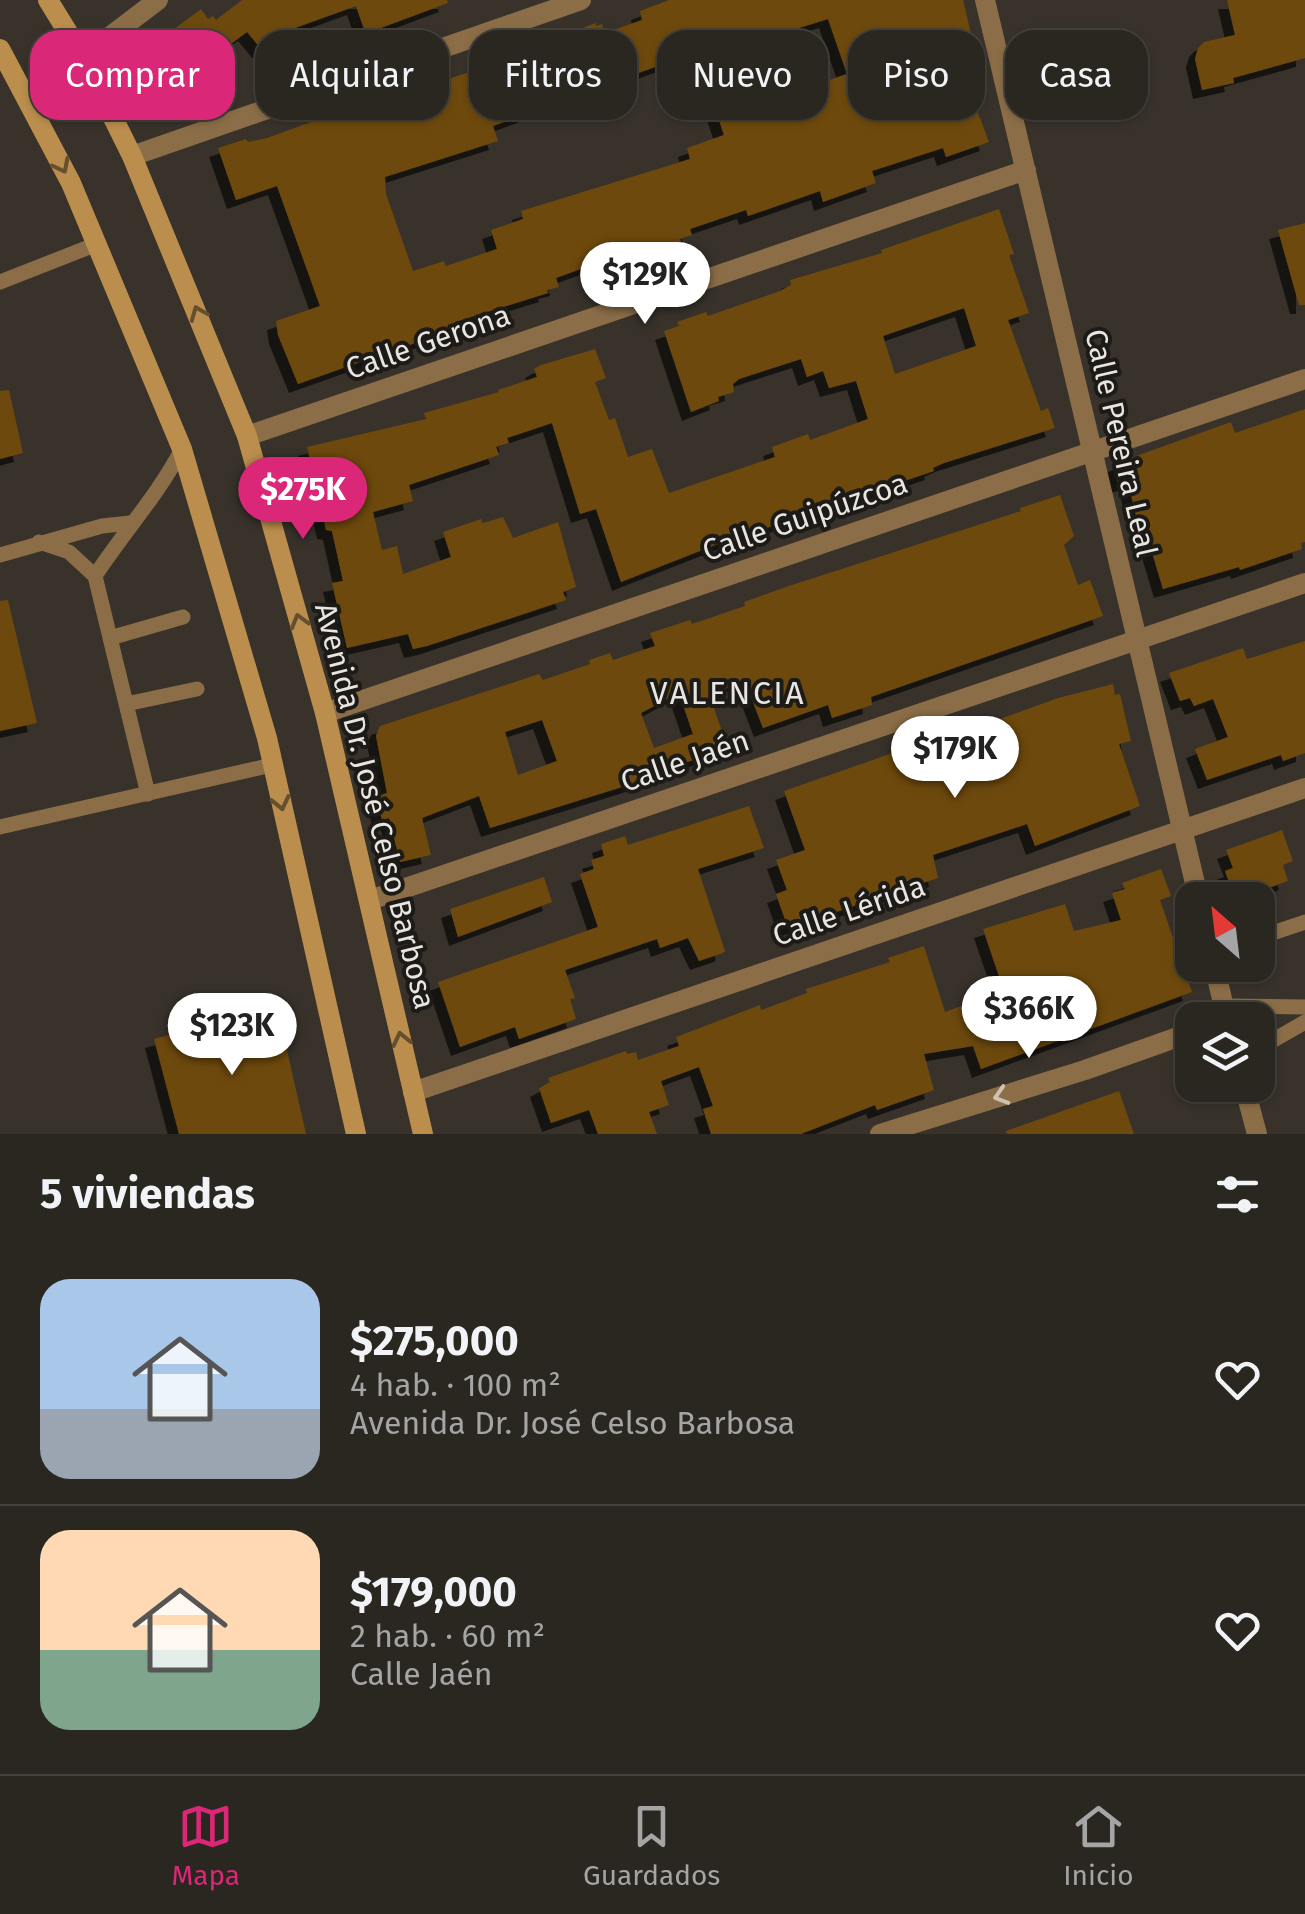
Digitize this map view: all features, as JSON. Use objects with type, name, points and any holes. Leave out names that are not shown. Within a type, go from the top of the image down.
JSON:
[{"type":"main road","name":"Avenida Dr. José Celso Barbosa","points":[[48,0],[66,30]]},
{"type":"main road","points":[[0,49],[71,183],[182,450],[272,765],[356,1134]]},
{"type":"main road","name":"Avenida Dr. José Celso Barbosa","points":[[114,120],[247,436],[324,712],[423,1134]]},
{"type":"street","points":[[119,30],[158,0]]},
{"type":"street","points":[[132,156],[581,0]]},
{"type":"street","name":"Calle Pereira Leal","points":[[985,0],[1195,882]]},
{"type":"street","name":"Calle Gerona","points":[[247,436],[1026,170]]},
{"type":"street","name":"Calle Guipúzcoa","points":[[324,712],[1305,379]]},
{"type":"street","name":"Calle Jaén","points":[[370,900],[1305,583]]},
{"type":"street","name":"Calle Lérida","points":[[413,1092],[1305,788]]},
{"type":"street","points":[[880,1134],[1175,1038]]},
{"type":"street","points":[[1248,1102],[1256,1134]]},
{"type":"lane","points":[[0,282],[97,244]]},
{"type":"lane","points":[[95,576],[182,450]]},
{"type":"lane","points":[[0,554],[102,526],[130,523]]},
{"type":"lane","points":[[39,542],[69,552],[95,576],[148,794]]},
{"type":"lane","points":[[110,638],[183,617]]},
{"type":"lane","points":[[126,704],[197,689]]},
{"type":"lane","points":[[0,827],[272,765]]},
{"type":"lane","points":[[1275,932],[1305,922]]},
{"type":"lane","points":[[1275,1010],[1305,1007]]},
{"type":"lane","points":[[1275,1039],[1305,1022]]},
{"type":"building","points":[[242,0],[448,3],[375,30],[364,30],[356,6],[290,30],[255,30],[255,42],[247,32],[235,41],[235,30],[173,30],[201,9],[208,19],[213,16],[216,20]]},
{"type":"building","points":[[669,0],[963,0],[970,30],[848,30],[848,120],[981,120],[989,142],[946,157],[943,148],[872,171],[876,183],[823,202],[820,191],[748,216],[746,210],[690,229],[692,235],[680,239],[681,242],[620,261],[619,255],[556,278],[559,287],[547,290],[548,293],[455,322],[457,327],[407,346],[409,353],[364,366],[363,361],[298,384],[276,321],[320,306],[277,186],[236,200],[218,148],[246,139],[248,142],[267,138],[317,120],[449,120],[449,79],[469,72],[469,120],[509,120],[493,126],[498,141],[385,177],[386,194],[413,271],[444,261],[446,266],[497,249],[491,230],[523,219],[521,211],[690,159],[687,148],[724,135],[719,120],[828,120],[828,80],[847,74],[828,19],[792,30],[657,30],[657,66],[637,74],[637,30],[614,30],[642,20],[640,11]]},
{"type":"building","points":[[1227,0],[1305,0],[1305,58],[1202,90],[1195,59],[1198,48],[1204,42],[1235,35]]},
{"type":"building","points":[[596,23],[602,24],[604,30],[577,30]]},
{"type":"building","points":[[999,209],[1014,254],[1009,255],[1029,313],[1008,320],[1041,411],[1048,408],[1055,428],[944,463],[934,471],[769,527],[756,540],[736,547],[733,538],[621,582],[596,509],[580,514],[552,423],[507,438],[509,443],[496,447],[499,455],[409,485],[413,501],[373,512],[382,550],[397,546],[403,574],[451,557],[443,532],[481,519],[482,523],[503,517],[513,538],[558,522],[576,587],[563,592],[566,600],[427,646],[413,649],[408,634],[347,648],[332,583],[343,581],[332,531],[326,530],[307,447],[426,419],[424,413],[499,392],[537,377],[534,369],[541,365],[595,349],[606,378],[595,382],[609,420],[615,418],[628,457],[652,449],[669,493],[775,457],[772,447],[808,434],[810,440],[868,419],[856,381],[829,388],[823,371],[807,377],[801,359],[739,379],[733,384],[734,392],[691,412],[664,331],[679,326],[677,322],[706,312],[708,316],[780,291],[791,285],[790,280],[882,253],[881,250]],"holes":[[[964,308],[976,346],[895,374],[883,336]]]},
{"type":"building","points":[[1305,223],[1305,305],[1299,305],[1278,230]]},
{"type":"building","points":[[9,390],[23,453],[0,459],[0,391]]},
{"type":"building","points":[[1305,409],[1302,549],[1240,570],[1239,567],[1163,589],[1142,519],[1137,520],[1128,482],[1118,484],[1114,464],[1231,422],[1235,433]]},
{"type":"building","points":[[1060,495],[1074,536],[1064,545],[1078,585],[1090,580],[1103,616],[871,697],[872,705],[832,718],[828,705],[763,728],[744,679],[710,697],[728,748],[650,775],[651,778],[490,828],[479,796],[422,818],[431,855],[400,862],[389,818],[382,820],[376,797],[387,793],[376,736],[380,726],[539,674],[543,680],[610,653],[613,660],[655,646],[650,633],[690,620],[692,624],[789,586],[1021,511],[1020,508]],"holes":[[[679,693],[693,734],[654,748],[641,713]],[[542,720],[557,761],[518,775],[505,732]]]},
{"type":"building","points":[[8,600],[37,723],[0,731],[0,601]]},
{"type":"building","points":[[1305,641],[1305,753],[1283,761],[1281,755],[1207,780],[1195,749],[1228,737],[1213,699],[1194,706],[1190,698],[1180,701],[1169,673],[1243,648],[1247,659]]},
{"type":"building","points":[[1113,684],[1115,695],[1120,694],[1131,741],[1119,744],[1140,806],[1035,846],[1027,824],[933,855],[938,878],[803,927],[802,923],[788,928],[776,894],[787,890],[776,860],[805,850],[784,791],[907,748],[909,752],[1058,698]]},
{"type":"building","points":[[749,806],[764,848],[698,869],[723,953],[699,961],[688,938],[660,948],[657,939],[565,970],[575,998],[570,999],[576,1019],[519,1039],[515,1027],[460,1047],[438,982],[598,927],[580,874],[594,869],[591,860],[604,856],[601,844],[625,836],[628,845]]},
{"type":"building","points":[[1282,830],[1293,861],[1283,865],[1288,881],[1275,886],[1275,882],[1229,882],[1225,871],[1233,868],[1226,850]]},
{"type":"building","points":[[1161,869],[1171,896],[1160,900],[1175,943],[1175,982],[1189,982],[1192,992],[981,1069],[973,1046],[924,1054],[934,1090],[877,1110],[875,1105],[801,1134],[711,1134],[703,1109],[713,1106],[699,1067],[661,1081],[669,1105],[649,1112],[657,1134],[598,1134],[589,1110],[551,1123],[539,1088],[550,1082],[548,1078],[626,1051],[636,1052],[638,1060],[679,1046],[676,1037],[760,1005],[761,1010],[807,993],[806,989],[890,962],[888,958],[924,946],[945,1012],[1006,997],[983,929],[1065,904],[1074,931],[1121,920],[1112,893],[1125,889],[1122,883]]},
{"type":"building","points":[[544,877],[552,902],[458,937],[450,909]]},
{"type":"building","points":[[277,1006],[306,1134],[179,1134],[154,1039]]},
{"type":"building","points":[[1119,1091],[1134,1134],[1007,1134],[1006,1131]]},
{"type":"district","name":"VALENCIA","points":[[728,693]]}]
